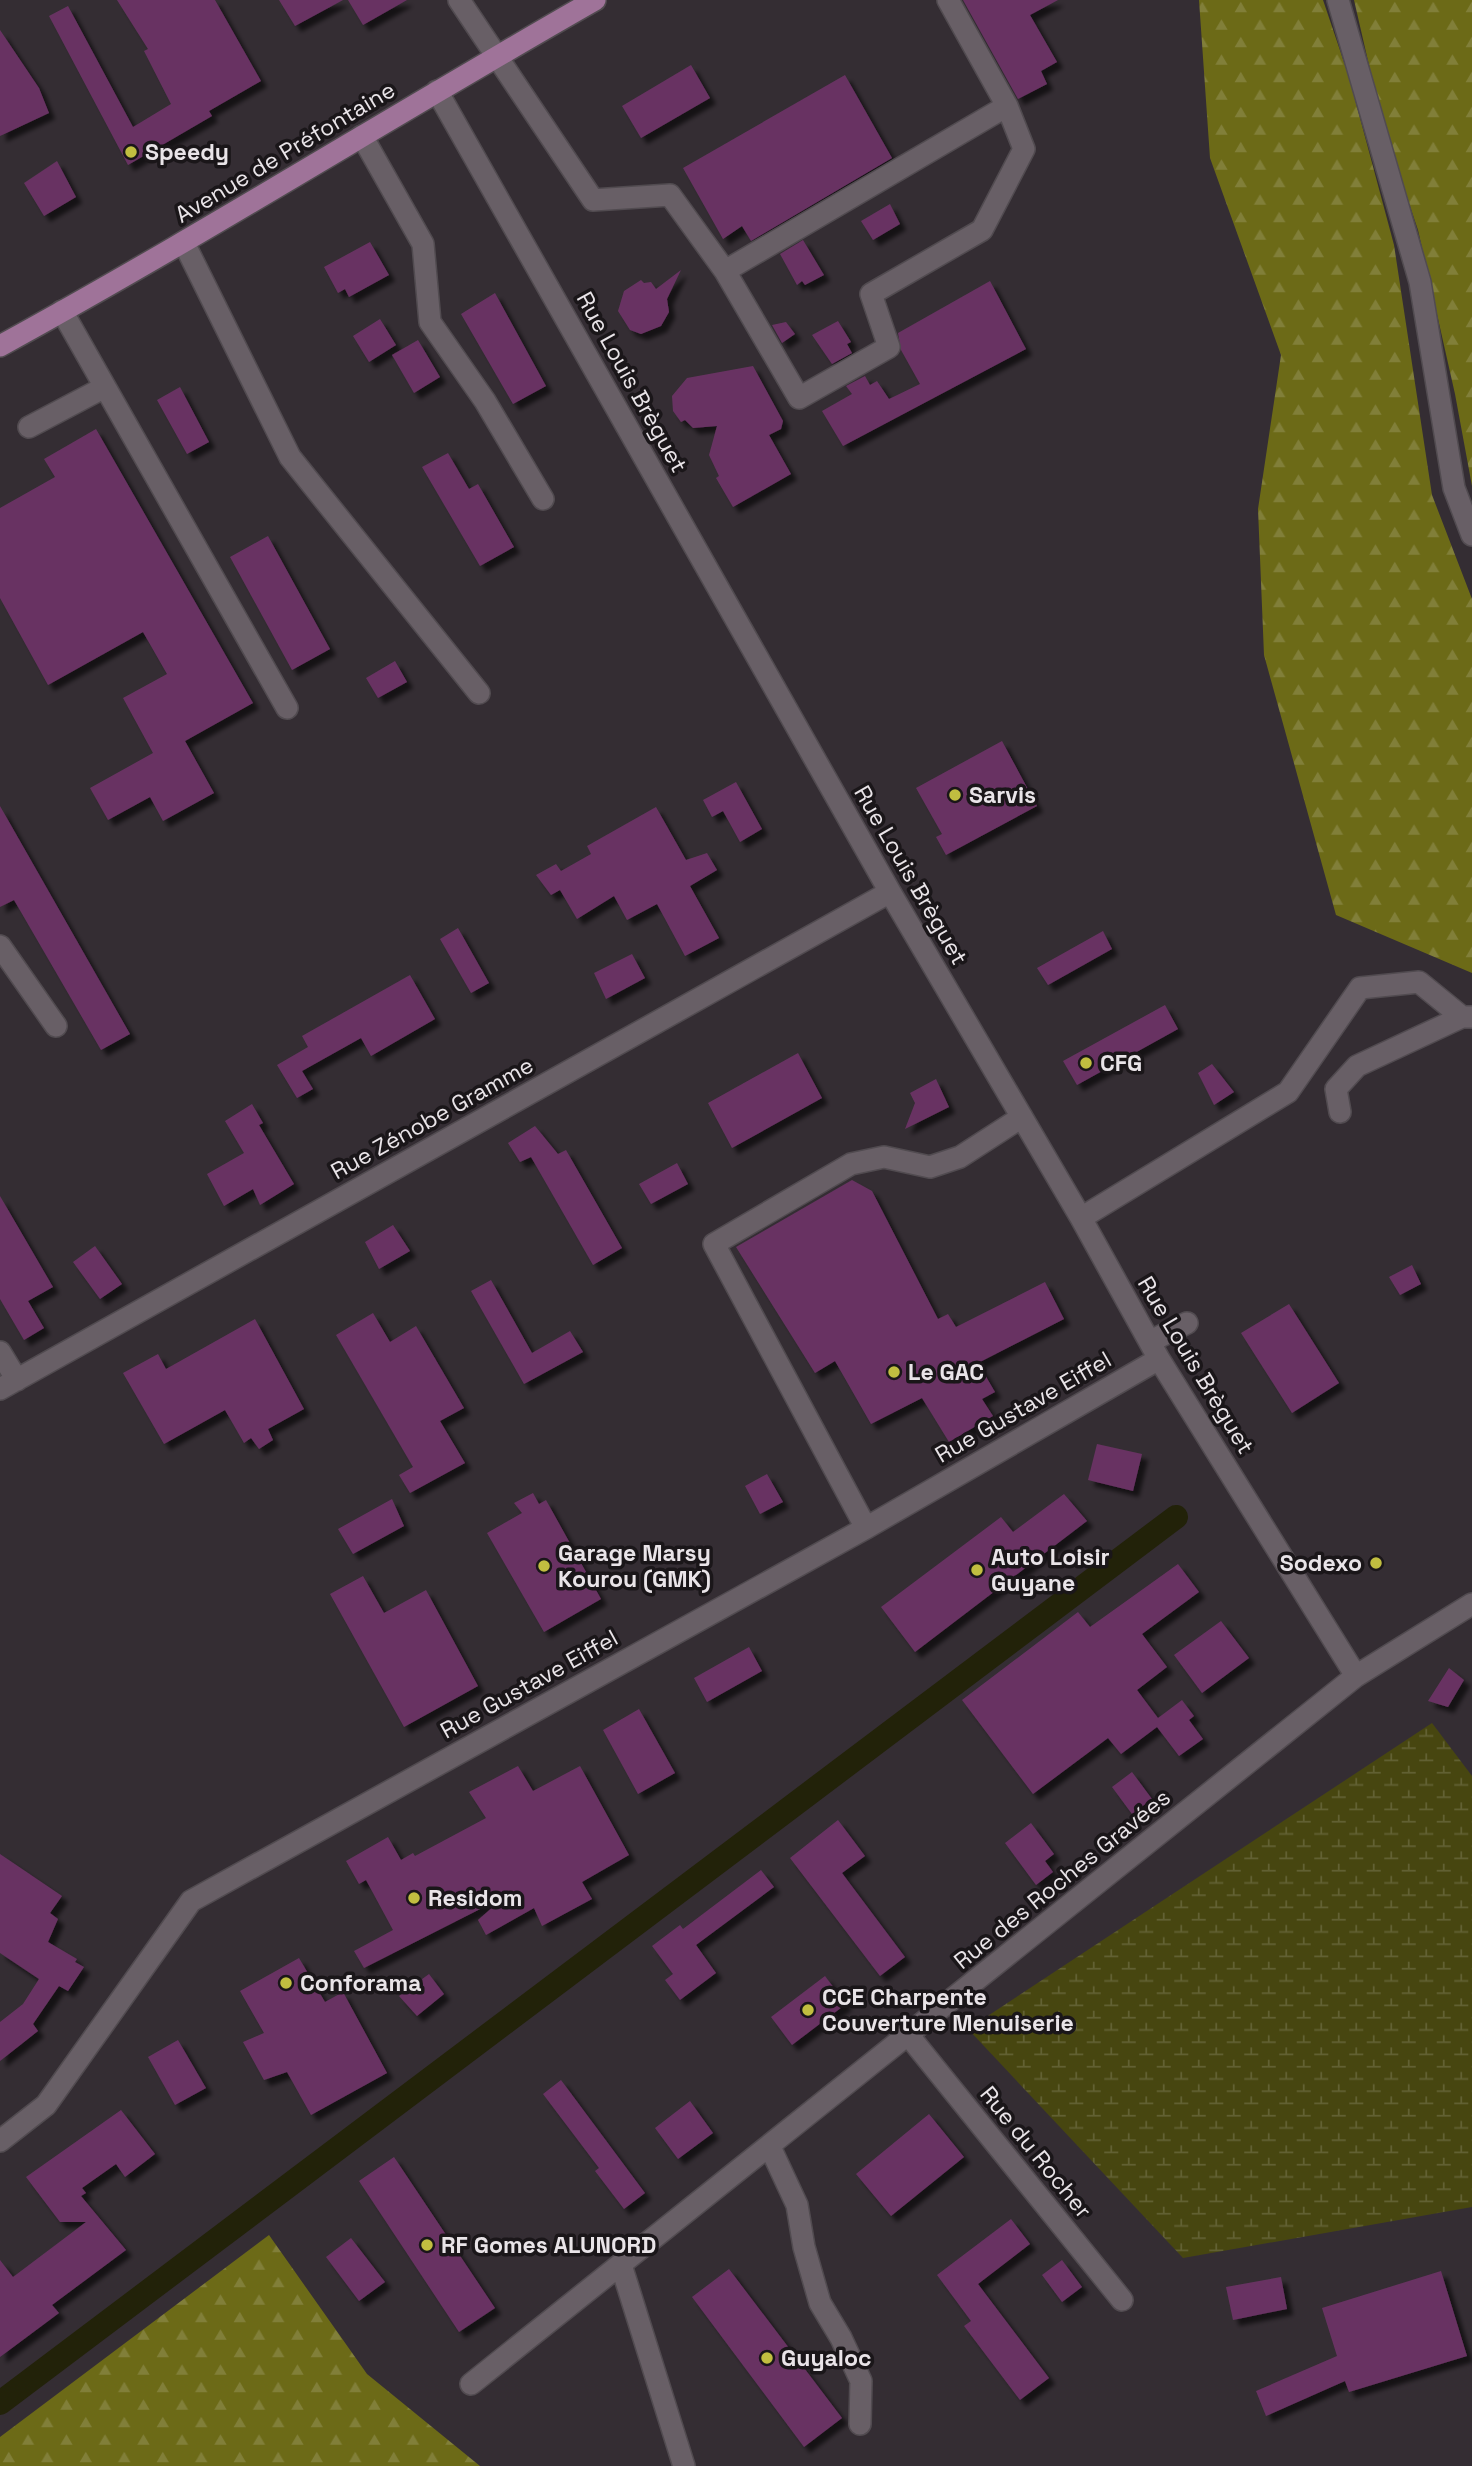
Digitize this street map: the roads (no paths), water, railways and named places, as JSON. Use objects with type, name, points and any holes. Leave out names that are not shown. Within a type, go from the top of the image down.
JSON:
[{"type":"main road","name":"Avenue de Préfontaine","points":[[0,346],[184,243],[437,90],[595,0]]},
{"type":"street","points":[[459,0],[593,200],[670,195],[725,271],[799,398],[889,347],[871,294],[982,230],[1024,149],[1007,106],[948,0]]},
{"type":"street","points":[[1338,0],[1420,282],[1454,488],[1472,535]]},
{"type":"street","name":"Rue Louis Brèguet","points":[[437,90],[890,892],[1155,1350],[1356,1676]]},
{"type":"street","points":[[725,271],[1007,106]]},
{"type":"street","points":[[362,136],[424,244],[430,322],[485,401],[543,499]]},
{"type":"street","points":[[184,243],[290,457],[479,693]]},
{"type":"street","points":[[62,312],[287,708]]},
{"type":"street","points":[[29,427],[105,387]]},
{"type":"street","name":"Rue Zénobe Gramme","points":[[8,1385],[890,892]]},
{"type":"street","points":[[0,946],[56,1026]]},
{"type":"street","points":[[1081,1218],[1288,1092],[1360,988],[1419,982],[1467,1017],[1357,1066],[1336,1089],[1340,1112]]},
{"type":"street","points":[[866,1528],[715,1244],[850,1164],[884,1157],[930,1167],[960,1157],[1022,1117]]},
{"type":"street","name":"Rue Gustave Eiffel","points":[[0,2141],[46,2105],[191,1901],[866,1528],[1155,1350],[1186,1323]]},
{"type":"street","points":[[0,1352],[8,1385]]},
{"type":"street","name":"Rue des Roches Gravées","points":[[471,2384],[1356,1676],[1472,1604]]},
{"type":"street","name":"Rue du Rocher","points":[[909,2036],[1122,2300]]},
{"type":"street","points":[[770,2147],[797,2205],[804,2247],[820,2303],[841,2338],[861,2381],[860,2424]]},
{"type":"street","points":[[621,2265],[684,2466]]},
{"type":"waterway","points":[[0,2403],[1176,1517]]},
{"type":"place","name":"Speedy","points":[[131,152]]},
{"type":"place","name":"Sarvis","points":[[955,795]]},
{"type":"place","name":"CFG","points":[[1086,1063]]},
{"type":"place","name":"Le GAC","points":[[894,1372]]},
{"type":"place","name":"Sodexo","points":[[1376,1563]]},
{"type":"place","name":"Garage Marsy Kourou (GMK)","points":[[544,1566]]},
{"type":"place","name":"Auto Loisir Guyane","points":[[977,1570]]},
{"type":"place","name":"Residom","points":[[414,1898]]},
{"type":"place","name":"Conforama","points":[[286,1983]]},
{"type":"place","name":"CCE Charpente Couverture Menuiserie","points":[[808,2010]]},
{"type":"place","name":"RF Gomes ALUNORD","points":[[427,2245]]},
{"type":"place","name":"Guyaloc","points":[[767,2358]]}]
